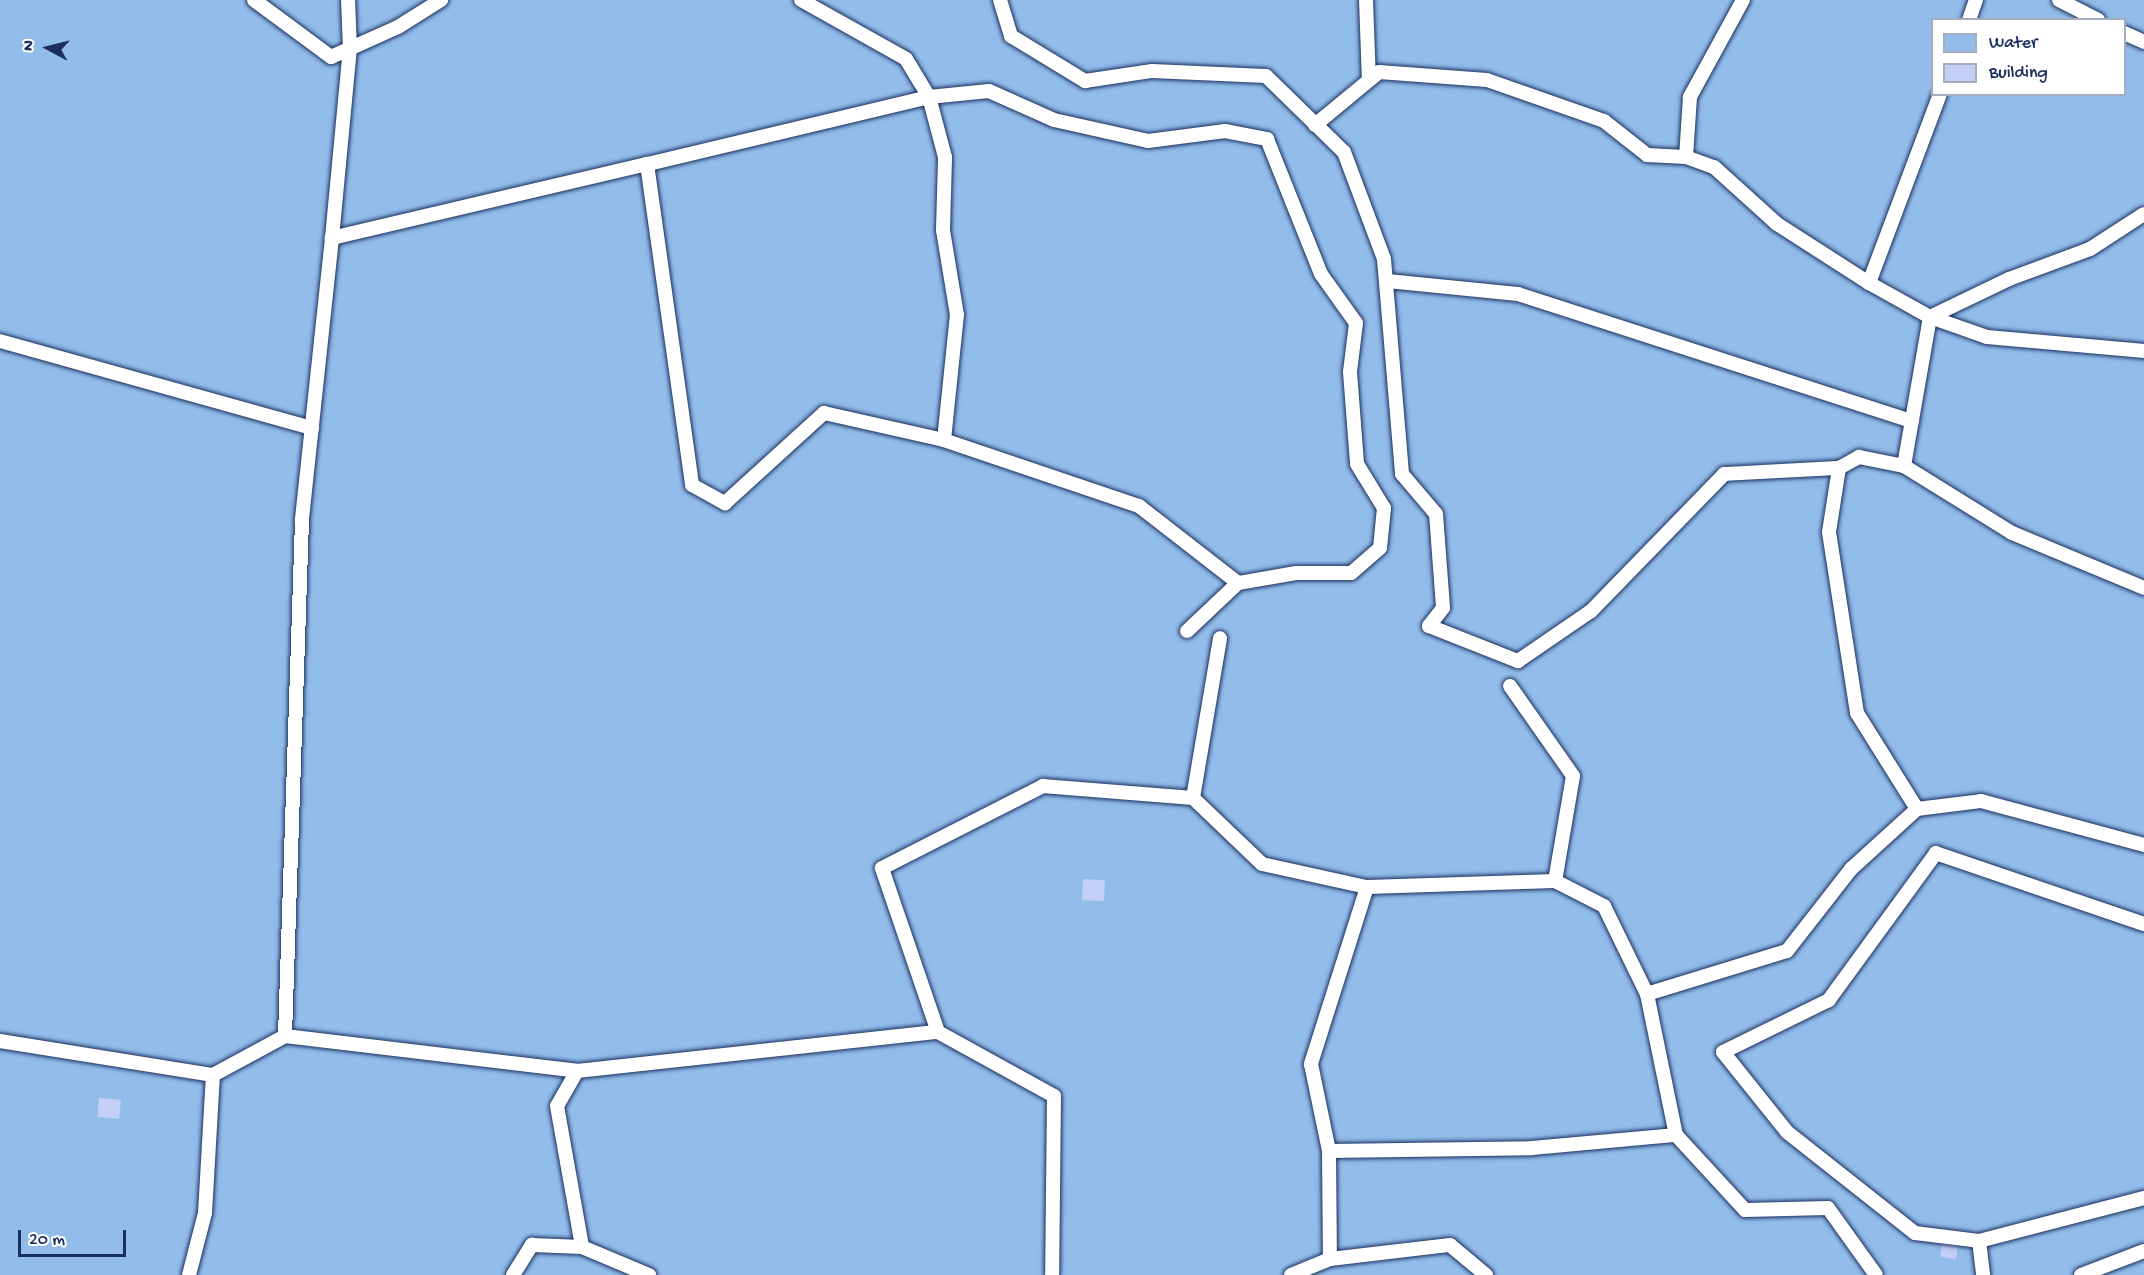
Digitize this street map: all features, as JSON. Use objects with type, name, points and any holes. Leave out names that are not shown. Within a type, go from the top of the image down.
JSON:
[{"type":"lane","points":[[254,0],[331,57],[398,27],[441,0]]},
{"type":"lane","points":[[285,1036],[303,520],[350,49],[348,0]]},
{"type":"lane","points":[[801,0],[906,59],[929,97],[945,157],[943,230],[957,315],[944,440]]},
{"type":"lane","points":[[1000,0],[1011,36],[1085,81],[1152,71],[1266,76],[1344,152],[1384,259],[1402,474],[1436,514],[1443,608],[1429,626],[1518,661],[1591,611],[1724,474],[1839,468],[1859,457],[1904,466],[2012,533],[2144,588]]},
{"type":"lane","points":[[1366,0],[1369,80]]},
{"type":"lane","points":[[1686,157],[1690,97],[1743,0]]},
{"type":"lane","points":[[1970,18],[1976,0]]},
{"type":"lane","points":[[2059,0],[2094,18]]},
{"type":"lane","points":[[2126,34],[2144,42]]},
{"type":"lane","points":[[1315,125],[1379,72],[1487,80],[1604,121],[1647,155],[1686,157],[1714,167],[1777,224],[1869,283],[1930,317],[1987,337],[2144,351]]},
{"type":"lane","points":[[332,238],[929,97],[989,91],[1054,120],[1148,141],[1225,131],[1267,139],[1321,274],[1356,323],[1350,372],[1357,464],[1384,508],[1380,548],[1351,573],[1296,573],[1238,583],[1187,631]]},
{"type":"lane","points":[[1869,283],[1939,96]]},
{"type":"lane","points":[[647,164],[692,485],[725,503],[824,413],[944,440],[1139,506],[1238,583]]},
{"type":"lane","points":[[1930,317],[2009,279],[2090,249],[2144,214]]},
{"type":"lane","points":[[1387,281],[1518,294],[1912,421]]},
{"type":"lane","points":[[1904,466],[1930,317]]},
{"type":"lane","points":[[0,341],[312,429]]},
{"type":"lane","points":[[1839,468],[1829,532],[1857,713],[1917,809]]},
{"type":"lane","points":[[1193,798],[1220,638]]},
{"type":"lane","points":[[1510,686],[1574,776],[1555,881]]},
{"type":"lane","points":[[938,1032],[882,868],[1043,786],[1193,798],[1262,864],[1367,887],[1555,881],[1604,906],[1647,994],[1676,1135],[1745,1210],[1828,1208],[1876,1275]]},
{"type":"lane","points":[[1647,994],[1787,951],[1851,869],[1917,809],[1981,801],[2144,845]]},
{"type":"lane","points":[[2144,924],[1936,853],[1829,1000],[1723,1052],[1787,1132],[1916,1233],[1979,1241],[2144,1198]]},
{"type":"lane","points":[[1330,1259],[1329,1151],[1311,1064],[1367,887]]},
{"type":"lane","points":[[0,1041],[213,1075],[285,1036],[577,1071],[938,1032],[1054,1096],[1052,1275]]},
{"type":"lane","points":[[577,1071],[557,1106],[582,1246]]},
{"type":"lane","points":[[189,1275],[205,1213],[213,1075]]},
{"type":"lane","points":[[1329,1151],[1532,1148],[1676,1135]]},
{"type":"lane","points":[[1979,1241],[1983,1275]]},
{"type":"lane","points":[[513,1275],[532,1245],[582,1246],[649,1275]]},
{"type":"lane","points":[[1291,1275],[1330,1259],[1450,1245],[1486,1275]]},
{"type":"lane","points":[[2081,1275],[2144,1251]]},
{"type":"lane","points":[[2117,1261],[2124,1275]]},
{"type":"water","points":[[0,0],[2144,0],[2144,1275],[0,1275]]},
{"type":"building","points":[[1083,879],[1105,880],[1104,901],[1082,900]]},
{"type":"building","points":[[99,1098],[121,1100],[119,1119],[97,1117]]},
{"type":"building","points":[[1942,1243],[1958,1245],[1956,1259],[1940,1257]]}]
